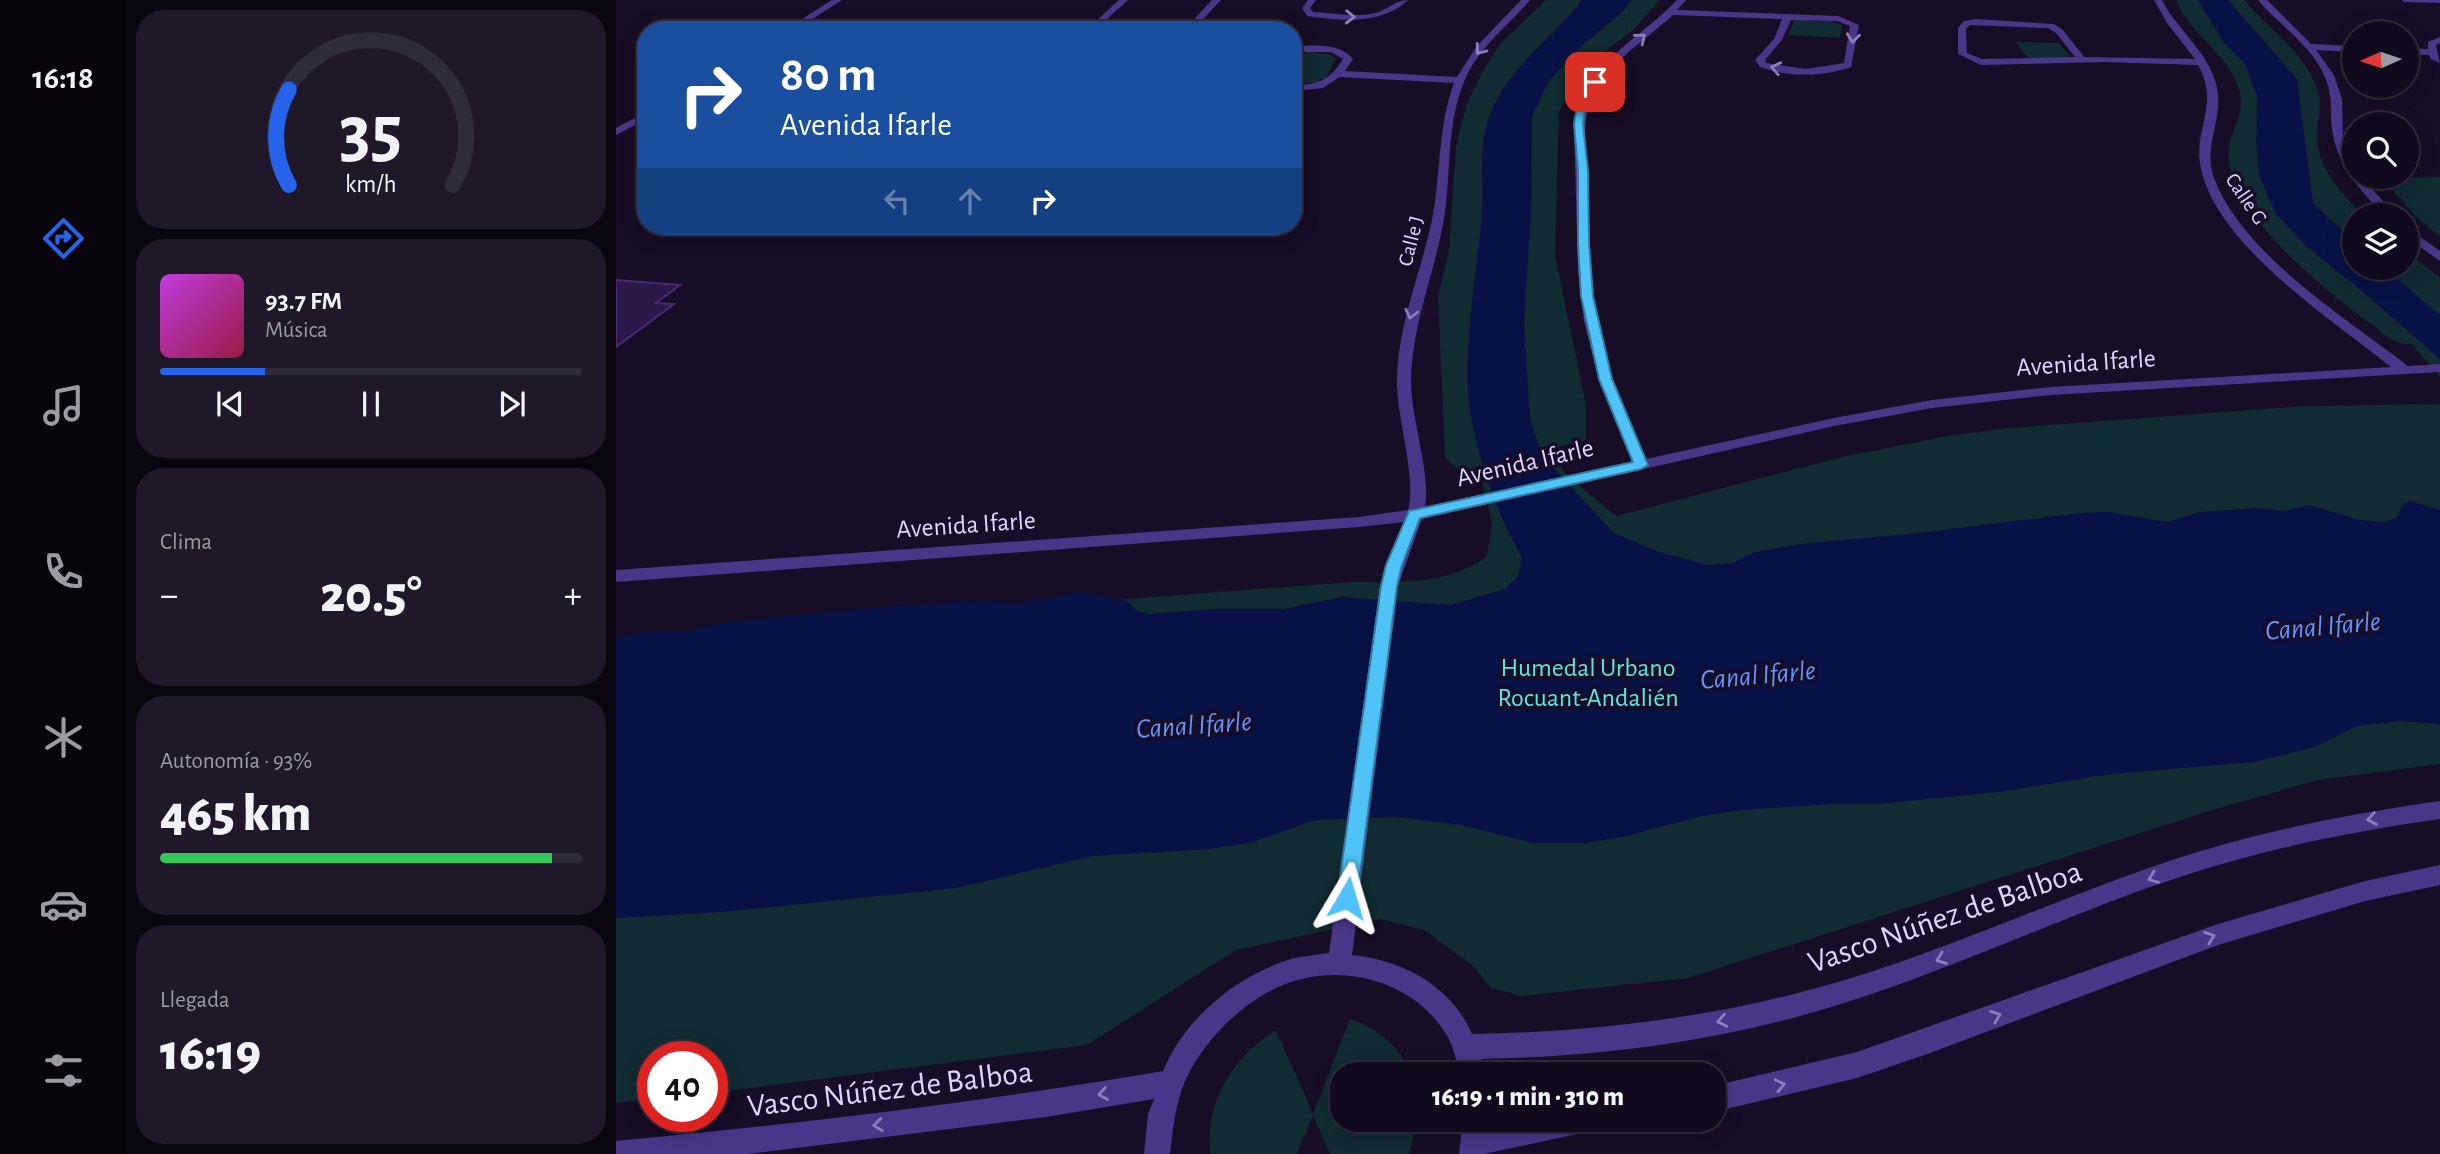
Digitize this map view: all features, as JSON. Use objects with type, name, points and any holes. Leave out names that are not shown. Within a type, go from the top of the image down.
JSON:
[{"type":"street","points":[[804,21],[838,0]]},
{"type":"street","points":[[1100,21],[1124,0]]},
{"type":"street","points":[[1197,21],[1217,0]]},
{"type":"street","points":[[1312,0],[1306,8],[1310,14],[1361,17],[1388,12],[1404,0]]},
{"type":"street","name":"Calle J","points":[[1339,963],[1389,586],[1419,495],[1404,386],[1407,334],[1436,224],[1446,129],[1460,80],[1486,42],[1526,0]]},
{"type":"street","points":[[1641,465],[1605,379],[1591,323],[1583,244],[1583,171],[1579,124],[1587,96],[1606,68],[1682,0]]},
{"type":"street","name":"Calle G","points":[[2158,0],[2171,24],[2203,62],[2216,97],[2202,150],[2207,176],[2219,202],[2235,225],[2258,249],[2300,287],[2403,369]]},
{"type":"street","points":[[2262,0],[2322,63],[2334,88],[2338,136],[2342,145]]},
{"type":"street","points":[[2405,0],[2440,2]]},
{"type":"street","points":[[1670,12],[1838,19],[1853,23],[1848,65],[1833,69],[1789,71],[1763,65],[1760,60],[1778,40],[1787,18]]},
{"type":"street","points":[[2081,59],[2059,31],[2050,26],[1976,22],[1962,28],[1963,54],[1974,61],[1994,63],[2081,59],[2203,62]]},
{"type":"street","points":[[2440,40],[2432,42],[2432,52],[2440,61]]},
{"type":"street","points":[[2309,47],[2342,48]]},
{"type":"street","points":[[1302,50],[1344,53],[1348,59],[1339,74],[1326,85],[1302,87]]},
{"type":"street","points":[[2419,52],[2432,52]]},
{"type":"street","points":[[1339,74],[1460,80]]},
{"type":"street","points":[[616,132],[637,120]]},
{"type":"street","points":[[2367,189],[2379,203]]},
{"type":"street","points":[[2419,240],[2440,257]]},
{"type":"street","name":"Avenida Ifarle","points":[[616,576],[1308,528],[1414,515],[1846,419],[1967,399],[2092,388],[2435,368]]},
{"type":"street","name":"Vasco Núñez de Balboa","points":[[1465,1047],[1573,1044],[1682,1029],[1763,1013],[1838,994],[1909,971],[2189,864],[2247,846],[2311,831],[2440,810]]},
{"type":"street","points":[[1726,1096],[1781,1085],[1868,1061],[2248,923],[2363,891],[2440,875]]},
{"type":"street","points":[[1157,1154],[1162,1110],[1170,1083],[1200,1033],[1241,995],[1289,971],[1339,963],[1384,970],[1423,992],[1440,1007],[1454,1026],[1470,1062]]},
{"type":"street","name":"Vasco Núñez de Balboa","points":[[616,1154],[1033,1105],[1170,1083]]},
{"type":"street","points":[[1473,1139],[1513,1132]]},
{"type":"green space","name":"Humedal Urbano Rocuant-Andalién","points":[[1546,0],[1660,0],[1634,29],[1580,71],[1559,112],[1555,256],[1586,405],[1586,440],[1548,450],[1567,475],[1616,516],[1842,457],[1948,436],[2009,428],[2306,406],[2440,404],[2440,764],[2318,780],[2209,811],[1688,978],[1522,996],[1491,988],[1472,965],[1424,930],[1381,919],[1236,950],[1087,1045],[728,1091],[728,1041],[637,1041],[637,1101],[616,1103],[616,638],[1352,582],[1422,580],[1456,573],[1487,556],[1492,522],[1478,467],[1459,471],[1445,457],[1438,297],[1449,250],[1456,147],[1467,103],[1500,44]]},
{"type":"green space","points":[[2176,0],[2244,0],[2302,61],[2318,93],[2318,150],[2327,171],[2352,203],[2342,203],[2342,280],[2419,280],[2419,261],[2440,278],[2440,377],[2412,344],[2399,343],[2387,336],[2309,274],[2286,252],[2248,207],[2236,185],[2229,163],[2230,142],[2241,104],[2236,81],[2223,59],[2182,12]]},
{"type":"green space","points":[[1795,20],[1832,21],[1842,25],[1840,38],[1788,35]]},
{"type":"green space","points":[[2015,42],[2059,43],[2069,55],[2067,58],[2029,59]]},
{"type":"green space","points":[[1306,52],[1328,54],[1336,59],[1326,78],[1313,83],[1302,82],[1302,59]]},
{"type":"green space","points":[[2419,177],[2440,177],[2440,236],[2419,220],[2419,203],[2404,203],[2392,189],[2419,189]]},
{"type":"green space","points":[[1350,1019],[1379,1033],[1405,1062],[1333,1062]]},
{"type":"green space","points":[[1276,1030],[1313,1114],[1330,1070],[1330,1132],[1414,1132],[1409,1154],[1330,1154],[1313,1115],[1297,1154],[1210,1154],[1212,1117],[1225,1083],[1246,1054]]},
{"type":"water","name":"Humedal Urbano Rocuant-Andalién","points":[[1582,0],[1632,0],[1620,14],[1580,47],[1549,81],[1532,116],[1531,211],[1524,323],[1530,419],[1542,456],[1614,533],[1659,552],[1709,565],[1732,563],[1755,552],[1800,544],[1919,533],[2081,513],[2108,512],[2167,522],[2200,512],[2260,508],[2284,511],[2308,505],[2360,520],[2385,522],[2398,517],[2402,505],[2410,501],[2440,510],[2440,724],[2401,721],[2357,726],[2314,747],[2255,762],[2110,774],[1999,792],[1876,804],[1740,810],[1697,817],[1624,837],[1584,843],[1534,843],[1462,825],[1395,817],[1315,820],[1253,842],[1210,849],[1093,856],[956,888],[722,912],[616,918],[616,638],[636,633],[687,631],[726,622],[971,601],[1019,603],[1084,592],[1127,601],[1137,611],[1148,614],[1212,609],[1284,609],[1341,597],[1451,605],[1505,589],[1518,576],[1522,557],[1504,522],[1481,461],[1472,420],[1468,383],[1471,312],[1482,210],[1484,135],[1492,110],[1510,79]]},
{"type":"water","points":[[2198,0],[2228,0],[2297,79],[2313,203],[2342,231],[2342,275],[2306,246],[2275,213],[2259,175],[2256,142],[2257,96],[2245,64],[2223,42]]},
{"type":"water","points":[[2348,280],[2398,280],[2440,315],[2440,359]]},
{"type":"building","points":[[616,280],[680,285],[656,303],[674,304],[616,347]]},
{"type":"route","points":[[1347,898],[1389,586],[1394,565],[1414,515],[1641,465],[1605,379],[1587,296],[1583,244],[1583,171],[1578,139],[1581,111],[1595,82]]},
{"type":"water label","name":"Canal Ifarle","points":[[2323,627]]},
{"type":"water label","name":"Canal Ifarle","points":[[1758,676]]},
{"type":"water label","name":"Canal Ifarle","points":[[1194,726]]}]
